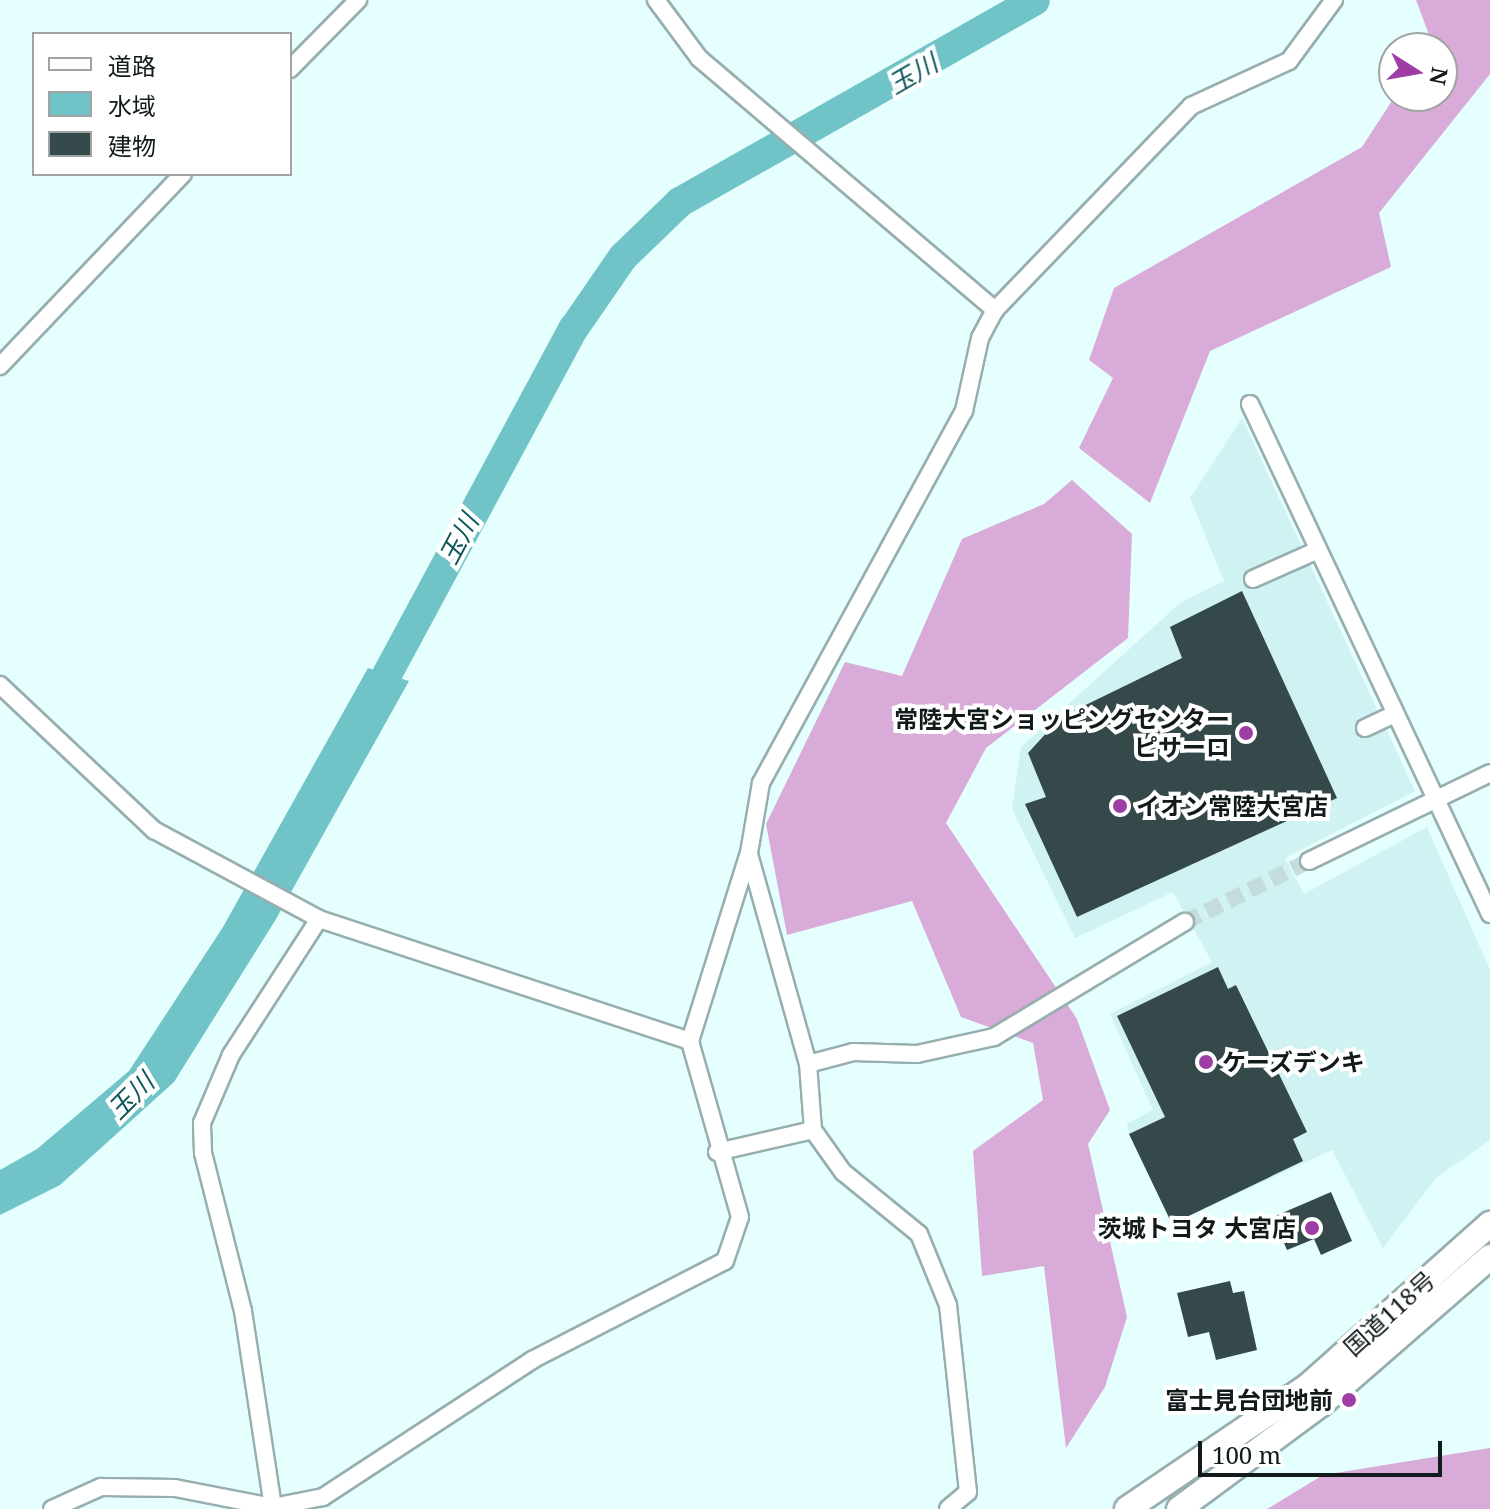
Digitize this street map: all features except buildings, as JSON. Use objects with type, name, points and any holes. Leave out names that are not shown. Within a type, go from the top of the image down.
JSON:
[{"type":"highway","name":"国道118号","points":[[1127,1509],[1308,1386],[1490,1224]]},
{"type":"highway","name":"国道118号","points":[[1179,1509],[1321,1404],[1490,1257]]},
{"type":"street","points":[[292,67],[358,0]]},
{"type":"street","points":[[656,0],[699,58],[830,174],[995,310]]},
{"type":"street","points":[[52,1509],[101,1487],[175,1488],[273,1507],[323,1497],[532,1360],[725,1261],[740,1217],[717,1152],[690,1041],[749,853],[761,783],[964,411],[980,338],[995,310],[1191,106],[1289,61],[1334,0]]},
{"type":"street","points":[[0,366],[181,176]]},
{"type":"street","points":[[1250,404],[1490,914]]},
{"type":"street","points":[[1253,579],[1318,550]]},
{"type":"street","points":[[0,685],[154,830],[319,919],[690,1041]]},
{"type":"street","points":[[1365,728],[1395,714]]},
{"type":"street","points":[[1309,861],[1490,773]]},
{"type":"street","points":[[749,853],[808,1064],[813,1130],[843,1172],[919,1234],[948,1305],[968,1492],[948,1509]]},
{"type":"street","points":[[273,1507],[243,1311],[203,1153],[202,1123],[231,1055],[319,919]]},
{"type":"street","points":[[808,1064],[853,1052],[917,1054],[994,1037],[1185,922]]},
{"type":"street","points":[[717,1152],[813,1130]]},
{"type":"shaded area","points":[[1416,0],[1490,0],[1490,74],[1379,213],[1391,267],[1210,351],[1150,503],[1079,448],[1113,378],[1089,360],[1114,288],[1362,147],[1385,112],[1458,112],[1458,32],[1428,32]]},
{"type":"shaded area","points":[[1242,418],[1415,791],[1285,858],[1304,894],[1427,827],[1490,970],[1490,1140],[1436,1178],[1383,1248],[1332,1150],[1172,1224],[1129,1134],[1127,1124],[1153,1110],[1110,1014],[1212,962],[1173,892],[1075,938],[1012,809],[1021,747],[1180,603],[1224,581],[1190,498]]},
{"type":"shaded area","points":[[1072,480],[1132,534],[1128,638],[986,748],[946,823],[1077,1019],[1110,1110],[1088,1144],[1127,1317],[1105,1387],[1066,1448],[1044,1266],[982,1276],[973,1151],[1043,1100],[1033,1043],[961,1017],[912,901],[787,935],[766,824],[845,662],[902,676],[962,539],[1044,504]]},
{"type":"shaded area","points":[[1490,1448],[1490,1509],[1267,1509],[1323,1475]]},
{"type":"water","points":[[368,668],[409,681],[276,919],[174,1082],[60,1185],[0,1215],[0,1170],[37,1149],[129,1071],[223,927]]},
{"type":"waterway","name":"玉川","points":[[369,708],[574,328],[623,257],[680,202],[1035,0]]},
{"type":"tunnel","points":[[1185,922],[1309,861]]},
{"type":"place","name":"常陸大宮ショッピングセンター ピサーロ","points":[[1246,733]]},
{"type":"place","name":"イオン常陸大宮店","points":[[1120,806]]},
{"type":"place","name":"ケーズデンキ","points":[[1206,1062]]},
{"type":"place","name":"茨城トヨタ 大宮店","points":[[1312,1228]]},
{"type":"place","name":"富士見台団地前","points":[[1349,1400]]}]
